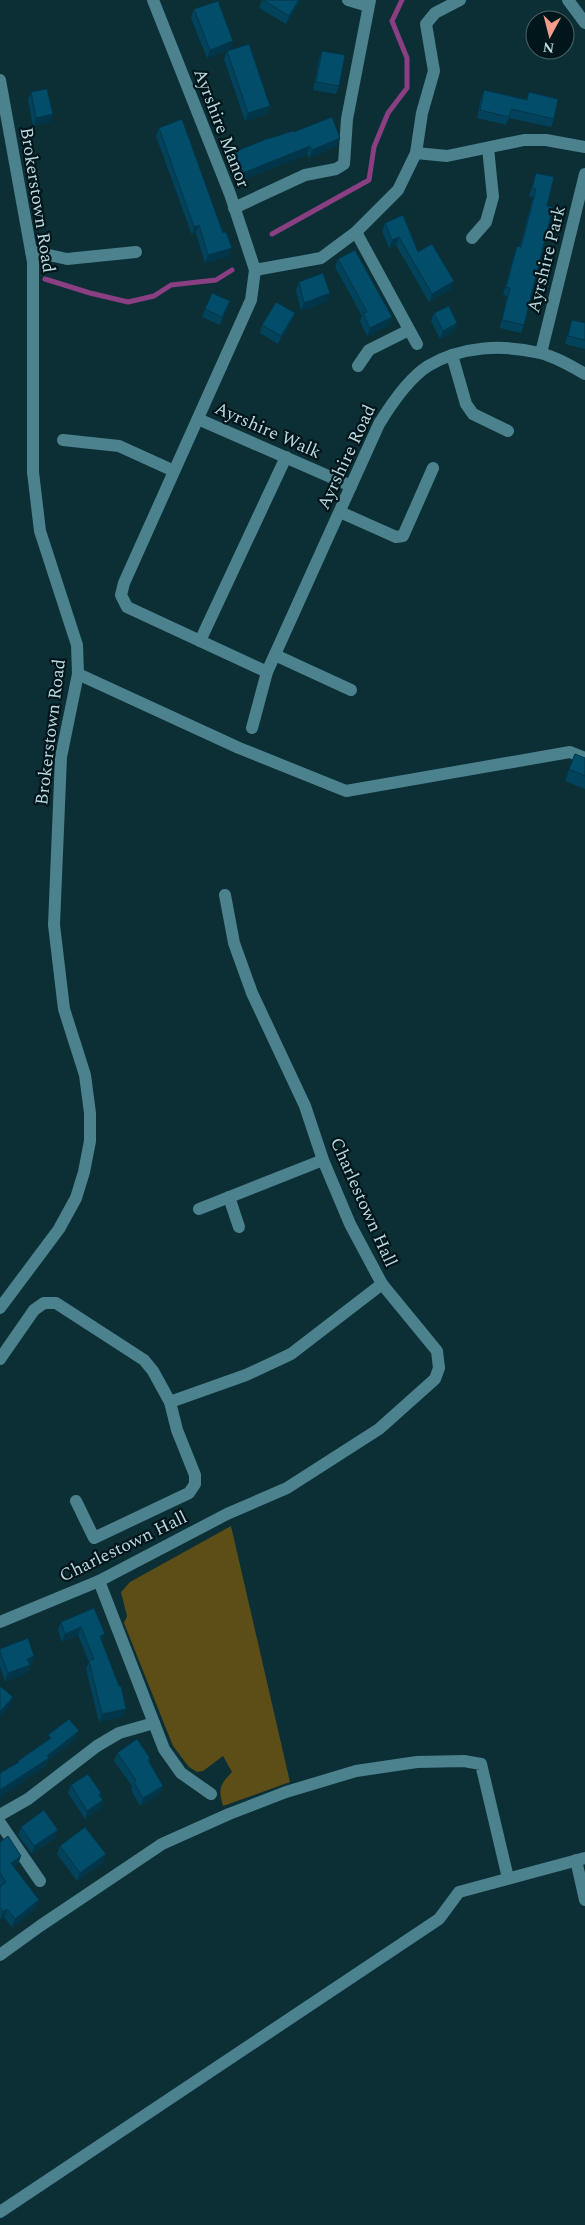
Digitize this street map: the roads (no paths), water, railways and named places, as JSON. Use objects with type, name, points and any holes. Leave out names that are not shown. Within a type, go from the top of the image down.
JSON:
[{"type":"street","name":"Ayrshire Manor","points":[[153,0],[234,208],[255,270]]},
{"type":"street","points":[[234,208],[305,175],[336,169],[344,164],[347,119],[369,3],[348,0]]},
{"type":"street","points":[[267,672],[127,607],[121,595],[124,583],[251,300],[255,270],[321,258],[356,232],[398,190],[416,153],[422,113],[434,70],[426,24],[434,13],[460,0]]},
{"type":"street","points":[[568,0],[585,23]]},
{"type":"street","name":"Brokerstown Road","points":[[0,80],[33,271],[33,472],[40,530],[77,645],[78,674],[61,757],[54,925],[64,1008],[85,1075],[90,1113],[90,1141],[84,1172],[76,1198],[59,1229],[0,1308]]},
{"type":"street","points":[[416,153],[447,156],[524,140],[546,140],[585,148]]},
{"type":"street","points":[[472,238],[486,222],[493,197],[488,148]]},
{"type":"street","name":"Ayrshire Park","points":[[541,353],[584,182]]},
{"type":"street","points":[[356,232],[416,344]]},
{"type":"street","points":[[31,251],[67,258],[136,252]]},
{"type":"street","points":[[358,366],[369,350],[409,330]]},
{"type":"street","name":"Ayrshire Road","points":[[252,728],[267,672],[379,424],[393,400],[427,367],[452,355],[478,349],[511,348],[541,353],[585,374]]},
{"type":"street","points":[[452,355],[466,404],[473,414],[508,431]]},
{"type":"street","name":"Ayrshire Walk","points":[[198,419],[351,486]]},
{"type":"street","points":[[63,440],[118,446],[174,471]]},
{"type":"street","points":[[200,641],[286,457]]},
{"type":"street","points":[[340,512],[396,537],[402,536],[432,468]]},
{"type":"street","points":[[275,655],[351,690]]},
{"type":"street","points":[[78,674],[239,748],[346,791],[570,752],[585,758]]},
{"type":"street","name":"Charlestown Hall","points":[[0,1622],[98,1581],[227,1514],[287,1488],[380,1429],[435,1379],[439,1368],[437,1352],[382,1284],[350,1224],[305,1106],[246,976],[234,943],[225,895]]},
{"type":"street","points":[[199,1209],[324,1160]]},
{"type":"street","points":[[228,1197],[239,1227]]},
{"type":"street","points":[[170,1402],[246,1375],[291,1354],[382,1284]]},
{"type":"street","points":[[0,1360],[34,1310],[44,1304],[56,1303],[144,1360],[153,1371],[170,1402],[177,1430],[195,1475],[195,1484],[189,1493],[94,1538],[76,1501]]},
{"type":"street","points":[[98,1581],[164,1749],[180,1773],[211,1794]]},
{"type":"street","points":[[0,1815],[28,1799],[97,1746],[119,1733],[154,1723]]},
{"type":"street","points":[[0,1955],[162,1844],[286,1792],[356,1771],[417,1762],[464,1761],[481,1764],[508,1878]]},
{"type":"street","points":[[0,1823],[40,1881]]},
{"type":"street","points":[[0,2212],[439,1919],[458,1892],[580,1859],[585,1900]]},
{"type":"waterway","points":[[272,234],[369,180],[374,147],[388,113],[407,88],[407,58],[392,21],[402,0]]},
{"type":"waterway","points":[[45,279],[128,302],[154,296],[171,285],[216,280],[232,270]]}]
